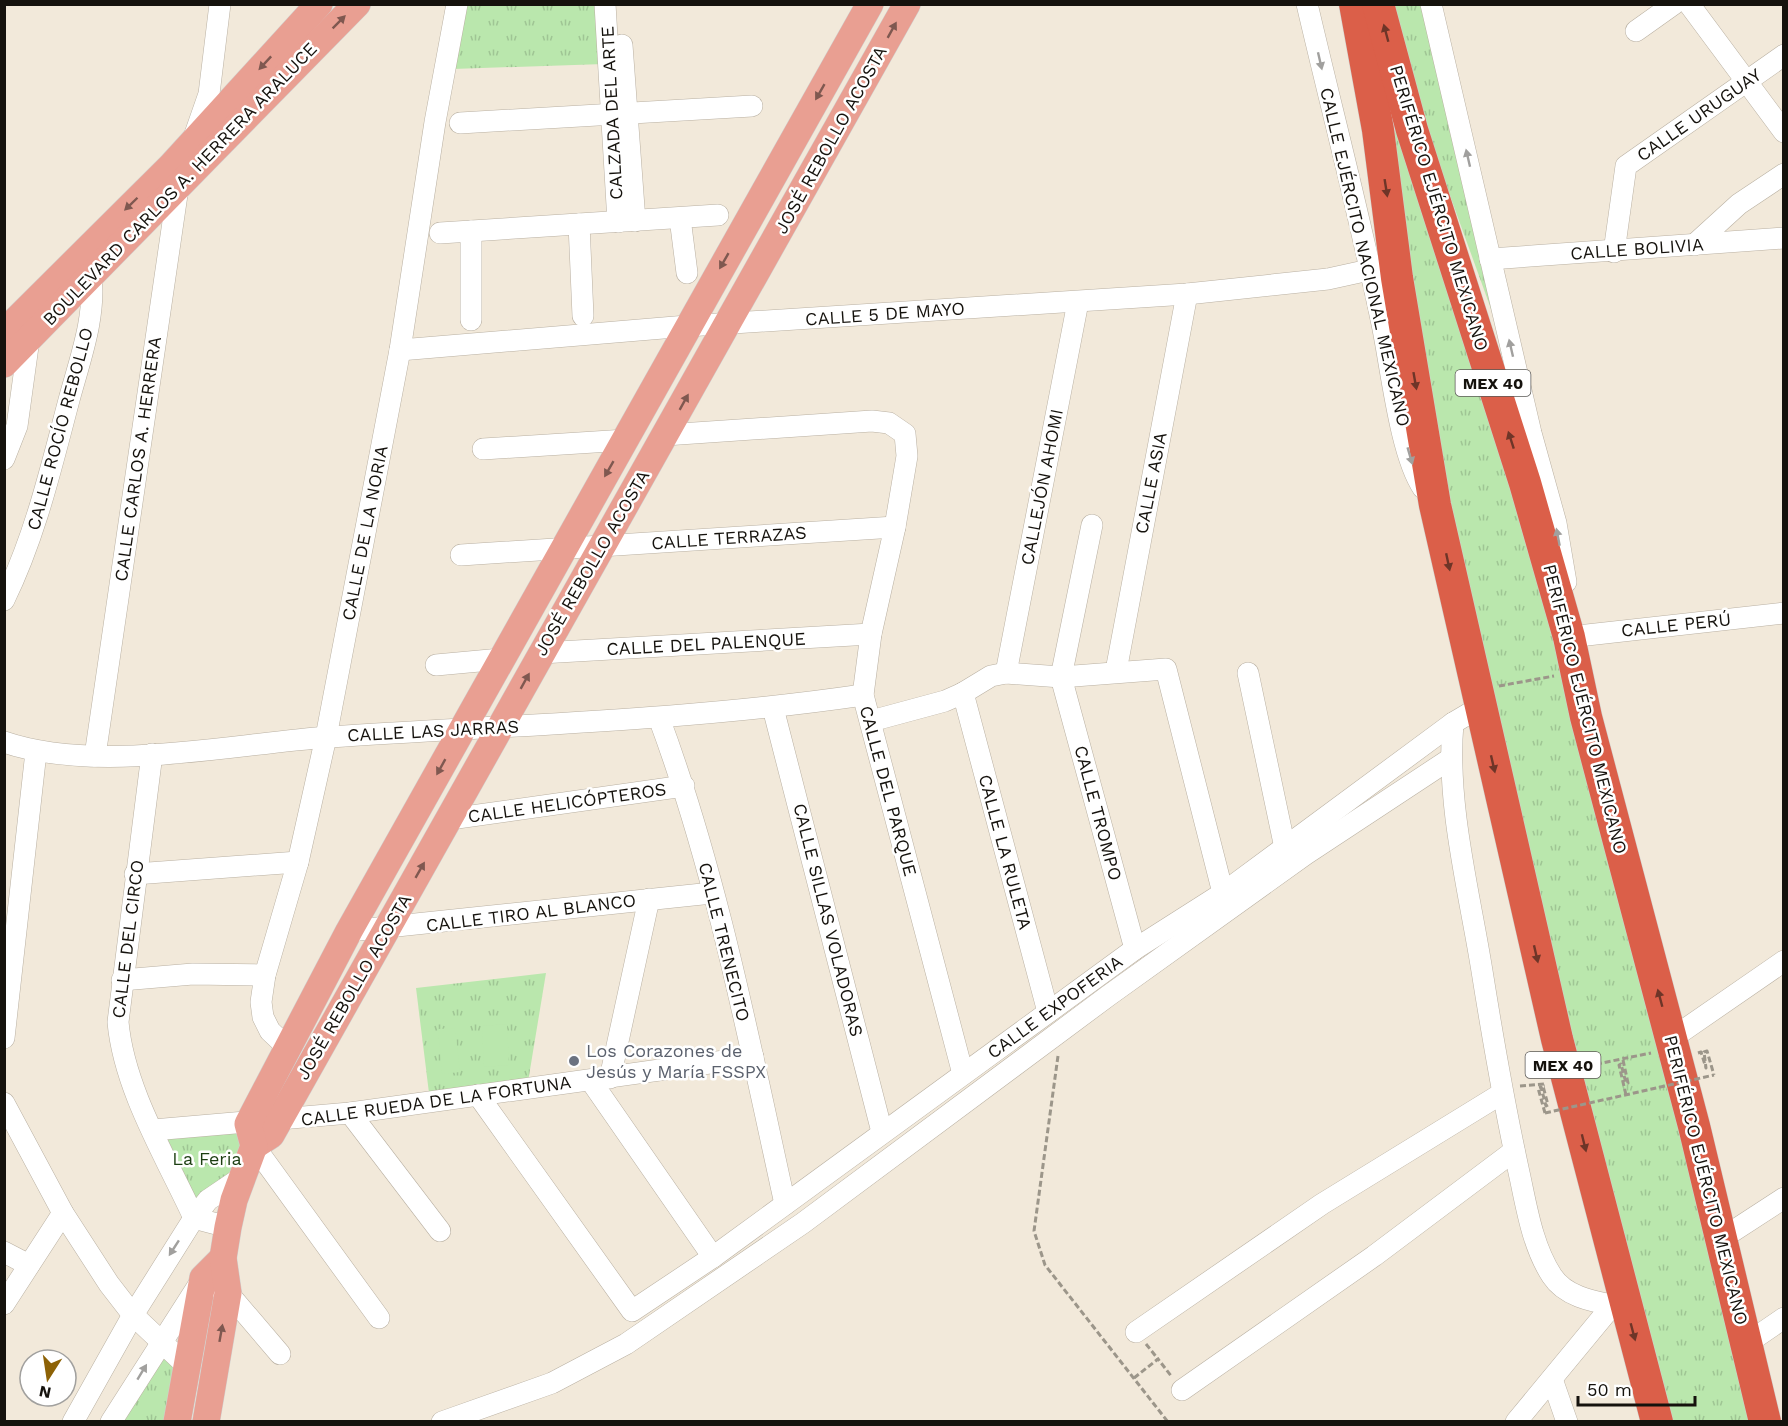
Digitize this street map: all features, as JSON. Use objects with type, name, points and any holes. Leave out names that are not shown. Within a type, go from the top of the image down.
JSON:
[{"type":"highway","name":"PERIFÉRICO EJÉRCITO MEXICANO","points":[[1355,4],[1378,130],[1397,278],[1435,505],[1478,699],[1555,1078],[1617,1299],[1657,1422]]},
{"type":"highway","name":"PERIFÉRICO EJÉRCITO MEXICANO","points":[[1378,4],[1412,130],[1525,483],[1569,637],[1586,717],[1672,1044],[1765,1422]]},
{"type":"main road","name":"BOULEVARD CARLOS A. HERRERA ARALUCE","points":[[176,174],[193,140],[320,4]]},
{"type":"main road","name":"BOULEVARD CARLOS A. HERRERA ARALUCE","points":[[4,364],[17,335],[82,268],[176,174],[357,4]]},
{"type":"main road","name":"JOSÉ REBOLLO ACOSTA","points":[[206,1422],[228,1293],[224,1258],[228,1227],[251,1135],[288,1048],[349,932],[501,659],[870,4]]},
{"type":"main road","name":"JOSÉ REBOLLO ACOSTA","points":[[251,1135],[270,1135],[278,1122],[907,4]]},
{"type":"main road","points":[[840,57],[869,72]]},
{"type":"main road","points":[[177,1422],[203,1278],[224,1258]]},
{"type":"street","points":[[193,140],[209,94],[220,4]]},
{"type":"street","name":"CALLE DE LA NORIA","points":[[288,1048],[270,1031],[263,1017],[261,1002],[265,975],[298,862],[326,737],[400,350],[435,122],[457,4]]},
{"type":"street","name":"CALZADA DEL ARTE","points":[[606,4],[620,114]]},
{"type":"street","name":"CALZADA DEL ARTE","points":[[619,4],[620,114],[627,221]]},
{"type":"street","name":"CALLE EJÉRCITO NACIONAL MEXICANO","points":[[1307,4],[1411,461],[1421,484],[1435,505]]},
{"type":"street","points":[[1431,4],[1531,433],[1556,523],[1565,573],[1569,637]]},
{"type":"street","points":[[1636,31],[1674,4]]},
{"type":"street","points":[[1689,4],[1784,132]]},
{"type":"street","name":"CALLE URUGUAY","points":[[1614,252],[1626,166],[1784,55]]},
{"type":"street","points":[[460,123],[752,106]]},
{"type":"street","name":"CALLE CARLOS A. HERRERA","points":[[95,756],[139,466],[176,174]]},
{"type":"street","points":[[1694,245],[1739,204],[1784,174]]},
{"type":"street","points":[[440,233],[718,215]]},
{"type":"street","points":[[680,218],[687,273]]},
{"type":"street","points":[[579,224],[583,316]]},
{"type":"street","points":[[471,231],[471,320]]},
{"type":"street","name":"CALLE BOLIVIA","points":[[1490,260],[1784,238]]},
{"type":"street","name":"CALLE ROCÍO REBOLLO","points":[[4,600],[30,539],[73,385],[94,297],[82,268]]},
{"type":"street","name":"CALLE 5 DE MAYO","points":[[400,350],[687,326],[1187,294],[1328,279],[1369,270]]},
{"type":"street","name":"CALLE ASIA","points":[[1116,672],[1187,294]]},
{"type":"street","name":"CALLEJÓN AHOMI","points":[[1006,673],[1078,302]]},
{"type":"street","points":[[4,459],[17,426],[17,335]]},
{"type":"street","name":"CALLE DEL PARQUE","points":[[665,435],[872,421],[890,423],[905,434],[908,456],[871,634],[863,695],[963,1074]]},
{"type":"street","points":[[483,449],[626,440]]},
{"type":"street","points":[[1061,676],[1092,525]]},
{"type":"street","name":"CALLE TERRAZAS","points":[[461,555],[601,548],[895,527]]},
{"type":"street","name":"CALLE PERÚ","points":[[1569,637],[1784,613]]},
{"type":"street","name":"CALLE DEL PALENQUE","points":[[541,653],[871,634]]},
{"type":"street","points":[[436,665],[501,659]]},
{"type":"street","points":[[871,721],[963,693],[992,676],[1006,673],[1061,676],[1166,669],[1223,893]]},
{"type":"street","points":[[1248,673],[1285,848]]},
{"type":"street","name":"CALLE TROMPO","points":[[1061,676],[1135,949]]},
{"type":"street","name":"CALLE LA RULETA","points":[[963,693],[1048,1012]]},
{"type":"street","name":"CALLE LAS JARRAS","points":[[4,742],[36,752],[95,756],[152,754],[326,737],[659,718],[773,708],[863,695]]},
{"type":"street","name":"CALLE EXPOFERIA","points":[[478,1095],[632,1311],[713,1257],[1135,949],[1223,893],[1453,723],[1478,699]]},
{"type":"street","name":"CALLE SILLAS VOLADORAS","points":[[773,708],[882,1132]]},
{"type":"street","name":"CALLE TRENECITO","points":[[659,718],[684,786],[712,892],[753,1056],[786,1204]]},
{"type":"street","points":[[1453,723],[1450,759],[1501,1091],[1532,1231],[1552,1277],[1566,1290],[1580,1297],[1617,1299]]},
{"type":"street","points":[[6,1026],[13,887],[36,752]]},
{"type":"street","name":"CALLE DEL CIRCO","points":[[152,754],[122,980],[118,1022],[120,1047],[128,1074],[194,1218]]},
{"type":"street","points":[[442,1422],[552,1383],[626,1344],[803,1223],[1306,854],[1450,759]]},
{"type":"street","name":"CALLE HELICÓPTEROS","points":[[450,819],[684,786]]},
{"type":"street","points":[[135,874],[298,862]]},
{"type":"street","name":"CALLE TIRO AL BLANCO","points":[[349,932],[712,892]]},
{"type":"street","points":[[649,899],[600,1079],[713,1257]]},
{"type":"street","points":[[1672,1044],[1784,961]]},
{"type":"street","points":[[122,980],[193,974],[265,975]]},
{"type":"street","name":"CALLE RUEDA DE LA FORTUNA","points":[[278,1122],[753,1056]]},
{"type":"street","points":[[1136,1332],[1322,1204],[1501,1091]]},
{"type":"street","points":[[4,1103],[11,1123],[63,1213],[109,1284],[133,1315],[187,1366]]},
{"type":"street","points":[[350,1113],[440,1231]]},
{"type":"street","points":[[153,1130],[251,1135],[364,1300],[379,1318]]},
{"type":"street","points":[[1182,1390],[1374,1256],[1514,1151]]},
{"type":"street","points":[[73,1422],[133,1315],[194,1218],[208,1200],[242,1177]]},
{"type":"street","points":[[1721,1239],[1784,1198]]},
{"type":"street","points":[[4,1304],[63,1213]]},
{"type":"street","points":[[194,1218],[228,1227]]},
{"type":"street","points":[[4,1252],[29,1265]]},
{"type":"street","points":[[111,1422],[160,1341],[203,1278],[228,1293],[280,1354]]},
{"type":"street","points":[[1523,1418],[1552,1378],[1617,1299]]},
{"type":"street","points":[[1746,1344],[1784,1318]]},
{"type":"street","points":[[1552,1378],[1568,1422]]},
{"type":"path","points":[[1478,699],[1577,672]]},
{"type":"path","points":[[1062,1031],[1034,1231],[1045,1265],[1168,1422]]},
{"type":"path","points":[[1501,1091],[1544,1082],[1672,1044]]},
{"type":"path","points":[[1623,1060],[1628,1083],[1626,1083],[1622,1064],[1619,1065],[1626,1095]]},
{"type":"path","points":[[1545,1113],[1714,1075]]},
{"type":"path","points":[[1134,1378],[1158,1359],[1182,1390]]},
{"type":"green space","points":[[463,5],[601,5],[604,64],[453,69]]},
{"type":"green space","points":[[1381,5],[1424,5],[1495,320]]},
{"type":"green space","points":[[1397,107],[1495,396],[1759,1421],[1662,1421],[1479,677],[1391,167]]},
{"type":"green space","points":[[546,973],[527,1088],[430,1101],[416,988]]},
{"type":"green space","points":[[507,1024],[509,1065],[484,1067],[482,1026]]},
{"type":"green space","points":[[455,1028],[460,1072],[442,1074],[438,1029]]},
{"type":"green space","name":"La Feria","points":[[243,1130],[235,1173],[196,1200],[165,1134]]},
{"type":"green space","points":[[161,1353],[181,1368],[172,1421],[121,1422]]},
{"type":"place","name":"Los Corazones de Jesús y María FSSPX","points":[[574,1061]]}]
